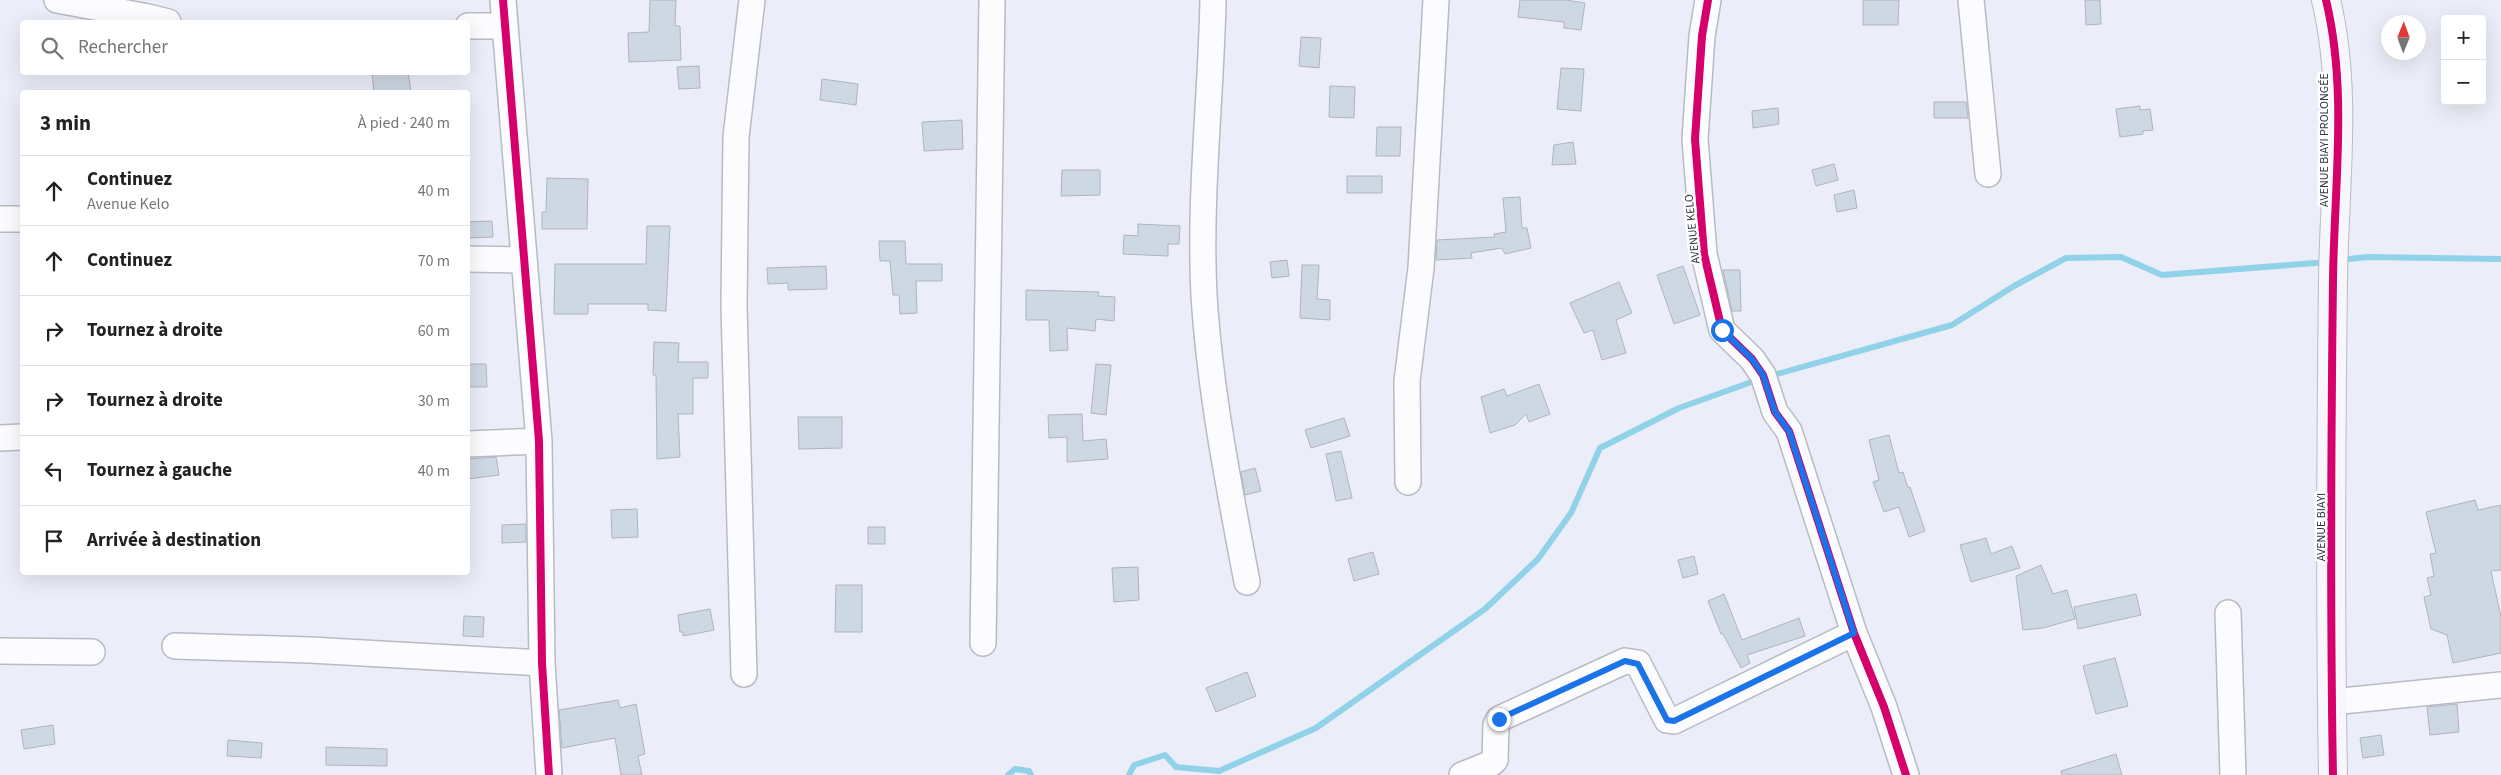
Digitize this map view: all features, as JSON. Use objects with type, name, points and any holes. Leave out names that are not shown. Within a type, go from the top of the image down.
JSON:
[{"type":"street","points":[[57,0],[161,20]]},
{"type":"street","points":[[503,0],[522,260],[539,442],[542,663],[549,775]]},
{"type":"street","points":[[744,674],[734,306],[735,218],[736,137],[752,0]]},
{"type":"street","points":[[983,643],[992,0]]},
{"type":"street","points":[[1213,0],[1211,88],[1202,204],[1204,294],[1213,395],[1247,582]]},
{"type":"street","points":[[1408,482],[1407,381],[1421,268],[1436,0]]},
{"type":"street","name":"AVENUE KELO","points":[[1708,0],[1702,36],[1695,139],[1704,254],[1722,330],[1752,359],[1763,375],[1775,412],[1789,431],[1854,633],[1884,707],[1906,775]]},
{"type":"street","points":[[1971,0],[1988,174]]},
{"type":"street","name":"AVENUE BIAYI PROLONGÉE","points":[[2326,0],[2332,25],[2338,98],[2333,280]]},
{"type":"street","points":[[470,26],[505,26]]},
{"type":"street","points":[[0,219],[20,219]]},
{"type":"street","points":[[470,259],[522,260]]},
{"type":"street","name":"AVENUE BIAYI","points":[[2333,280],[2333,775]]},
{"type":"street","points":[[0,438],[20,437]]},
{"type":"street","points":[[470,444],[539,442]]},
{"type":"street","points":[[2228,613],[2233,775]]},
{"type":"street","points":[[1462,775],[1495,760],[1496,725],[1499,719],[1625,661],[1638,664],[1667,720],[1674,721],[1854,633]]},
{"type":"street","points":[[175,646],[310,650],[542,663]]},
{"type":"street","points":[[0,651],[92,652]]},
{"type":"street","points":[[2332,702],[2501,685]]},
{"type":"building","points":[[650,0],[676,0],[675,26],[680,26],[681,60],[629,62],[628,33],[649,32]]},
{"type":"building","points":[[1520,0],[1566,0],[1585,3],[1581,30],[1564,28],[1564,22],[1518,17]]},
{"type":"building","points":[[1863,0],[1899,0],[1898,25],[1863,25]]},
{"type":"building","points":[[2085,0],[2100,0],[2101,24],[2086,25]]},
{"type":"building","points":[[1301,37],[1321,38],[1319,68],[1299,66]]},
{"type":"building","points":[[699,66],[700,88],[679,89],[677,67]]},
{"type":"building","points":[[1561,68],[1584,69],[1581,111],[1557,109]]},
{"type":"building","points":[[372,75],[408,75],[411,90],[374,90]]},
{"type":"building","points":[[822,79],[858,84],[856,105],[820,100]]},
{"type":"building","points":[[1330,86],[1355,87],[1354,118],[1329,117]]},
{"type":"building","points":[[1934,102],[1966,102],[1968,118],[1934,118]]},
{"type":"building","points":[[2140,106],[2140,110],[2150,109],[2153,130],[2143,131],[2143,134],[2120,137],[2116,109]]},
{"type":"building","points":[[1778,108],[1779,124],[1753,128],[1752,111]]},
{"type":"building","points":[[962,120],[963,149],[924,151],[922,122]]},
{"type":"building","points":[[1377,127],[1401,127],[1400,156],[1376,156]]},
{"type":"building","points":[[1573,142],[1576,164],[1552,165],[1554,145]]},
{"type":"building","points":[[1834,164],[1838,180],[1816,186],[1812,170]]},
{"type":"building","points":[[1062,170],[1100,170],[1100,195],[1061,196]]},
{"type":"building","points":[[1347,176],[1382,176],[1382,193],[1347,193]]},
{"type":"building","points":[[547,178],[588,179],[587,229],[542,229],[542,212],[546,212]]},
{"type":"building","points":[[1854,190],[1857,208],[1837,212],[1834,195]]},
{"type":"building","points":[[1520,197],[1522,228],[1527,228],[1531,248],[1505,254],[1502,248],[1471,253],[1472,258],[1436,260],[1437,240],[1495,237],[1494,234],[1506,232],[1503,198]]},
{"type":"building","points":[[492,221],[493,237],[470,238],[470,222]]},
{"type":"building","points":[[1138,224],[1180,226],[1179,244],[1168,244],[1168,256],[1123,254],[1124,235],[1138,236]]},
{"type":"building","points":[[647,226],[670,226],[666,311],[648,310],[648,304],[588,304],[588,314],[554,314],[555,264],[646,264]]},
{"type":"building","points":[[879,241],[905,241],[906,264],[942,264],[942,281],[916,281],[917,313],[900,314],[899,295],[893,295],[890,261],[880,261]]},
{"type":"building","points":[[1287,260],[1289,276],[1272,278],[1270,262]]},
{"type":"building","points":[[1302,265],[1319,265],[1317,299],[1330,300],[1330,320],[1300,318]]},
{"type":"building","points":[[826,266],[827,289],[788,290],[788,283],[768,284],[767,268]]},
{"type":"building","points":[[1683,266],[1700,315],[1674,324],[1657,275]]},
{"type":"building","points":[[1723,270],[1740,270],[1741,311],[1732,311]]},
{"type":"building","points":[[1619,282],[1632,313],[1616,320],[1626,353],[1602,360],[1593,330],[1584,333],[1570,303]]},
{"type":"building","points":[[1026,290],[1099,292],[1098,296],[1115,297],[1114,321],[1096,319],[1095,331],[1067,328],[1068,350],[1050,351],[1049,320],[1026,320]]},
{"type":"building","points":[[654,342],[679,343],[678,362],[708,362],[708,378],[693,378],[693,414],[678,414],[680,457],[657,459],[656,375],[653,375]]},
{"type":"building","points":[[470,364],[486,364],[487,387],[470,387]]},
{"type":"building","points":[[1096,364],[1111,365],[1106,415],[1091,413]]},
{"type":"building","points":[[1539,384],[1550,414],[1529,422],[1526,414],[1515,425],[1490,433],[1481,397],[1504,389],[1507,396]]},
{"type":"building","points":[[1082,414],[1083,441],[1106,439],[1108,459],[1067,462],[1067,437],[1049,438],[1048,415]]},
{"type":"building","points":[[798,417],[842,417],[842,448],[799,449]]},
{"type":"building","points":[[1344,418],[1350,436],[1311,448],[1305,430]]},
{"type":"building","points":[[1889,435],[1899,473],[1903,472],[1908,488],[1910,487],[1925,531],[1909,537],[1899,507],[1884,512],[1873,482],[1879,480],[1869,440]]},
{"type":"building","points":[[1341,451],[1352,498],[1336,501],[1326,454]]},
{"type":"building","points":[[496,457],[499,475],[470,479],[470,459]]},
{"type":"building","points":[[1255,468],[1261,491],[1245,495],[1241,472]]},
{"type":"building","points":[[2475,500],[2478,510],[2501,505],[2501,570],[2491,571],[2501,617],[2501,653],[2453,663],[2447,635],[2431,629],[2424,597],[2431,595],[2427,578],[2434,576],[2430,554],[2436,553],[2426,512]]},
{"type":"building","points":[[637,509],[638,537],[612,538],[611,510]]},
{"type":"building","points":[[526,524],[526,542],[502,543],[502,525]]},
{"type":"building","points":[[868,527],[885,527],[885,544],[868,544]]},
{"type":"building","points":[[1986,538],[1991,554],[2012,546],[2020,568],[1971,582],[1960,545]]},
{"type":"building","points":[[1373,552],[1379,574],[1354,581],[1348,559]]},
{"type":"building","points":[[1694,556],[1698,574],[1683,578],[1678,560]]},
{"type":"building","points":[[2041,565],[2053,594],[2067,590],[2075,619],[2043,628],[2023,630],[2016,576]]},
{"type":"building","points":[[1138,567],[1139,600],[1114,602],[1112,568]]},
{"type":"building","points":[[836,585],[862,585],[862,632],[835,632]]},
{"type":"building","points":[[1724,594],[1742,640],[1799,618],[1805,636],[1747,655],[1750,663],[1741,668],[1723,634],[1721,634],[1708,601]]},
{"type":"building","points":[[2136,594],[2141,615],[2078,629],[2074,607]]},
{"type":"building","points":[[710,609],[714,630],[683,636],[683,632],[680,632],[678,615]]},
{"type":"building","points":[[464,616],[484,617],[483,637],[463,636]]},
{"type":"building","points":[[2115,658],[2128,706],[2096,714],[2083,666]]},
{"type":"building","points":[[1247,672],[1256,696],[1216,712],[1206,688]]},
{"type":"building","points":[[618,700],[620,708],[636,704],[645,754],[638,756],[642,775],[621,775],[615,738],[562,748],[559,710]]},
{"type":"building","points":[[2457,704],[2459,732],[2430,735],[2427,707]]},
{"type":"building","points":[[53,725],[55,744],[24,749],[21,730]]},
{"type":"building","points":[[2381,735],[2384,755],[2363,758],[2360,738]]},
{"type":"building","points":[[228,740],[262,743],[261,758],[227,756]]},
{"type":"building","points":[[326,747],[387,749],[387,766],[326,765]]},
{"type":"building","points":[[2116,754],[2122,775],[2062,775],[2061,771]]},
{"type":"waterway","points":[[1770,376],[1952,325],[2014,286],[2066,258],[2121,257],[2162,275],[2328,262]]},
{"type":"waterway","points":[[2340,260],[2367,257],[2501,259]]},
{"type":"waterway","points":[[1129,775],[1134,765],[1165,755],[1176,767],[1219,771],[1316,728],[1485,609],[1538,559],[1571,513],[1600,448],[1679,408],[1757,380]]},
{"type":"waterway","points":[[1008,775],[1015,769],[1029,771],[1031,775]]},
{"type":"cycle path","points":[[503,0],[539,441],[542,663],[549,775]]},
{"type":"cycle path","points":[[1708,0],[1702,36],[1695,139],[1704,254],[1722,330],[1752,359],[1763,375],[1775,412],[1789,431],[1854,633],[1884,707],[1906,775]]},
{"type":"cycle path","points":[[2326,0],[2333,34],[2338,104],[2332,404],[2333,775]]},
{"type":"route","points":[[1499,719],[1625,661],[1632,661],[1638,664],[1667,720],[1679,720],[1854,633],[1789,431],[1775,412],[1763,375],[1752,359],[1722,330]]}]
